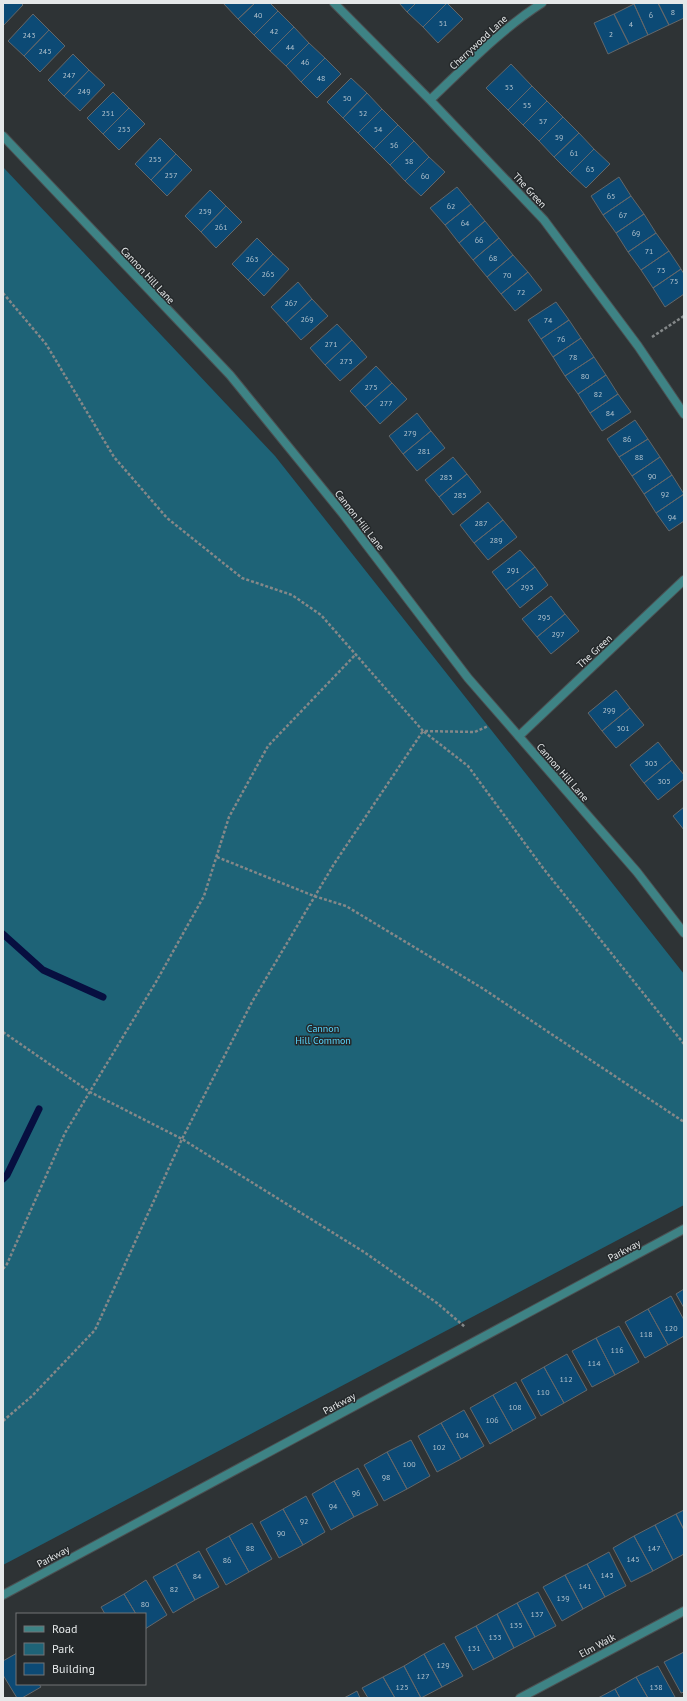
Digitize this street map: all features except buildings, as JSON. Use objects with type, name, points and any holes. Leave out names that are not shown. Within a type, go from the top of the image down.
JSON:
[{"type":"street","name":"The Green","points":[[334,3],[430,100],[544,220],[638,346],[684,414]]},
{"type":"street","name":"Cherrywood Lane","points":[[430,100],[499,34],[520,17],[542,3]]},
{"type":"street","name":"Cannon Hill Lane","points":[[3,136],[230,375],[343,514],[468,678],[638,872],[684,932]]},
{"type":"street","name":"The Green","points":[[519,736],[684,580]]},
{"type":"street","name":"Parkway","points":[[3,1595],[684,1229]]},
{"type":"street","name":"Elm Walk","points":[[520,1698],[684,1611]]},
{"type":"path","points":[[3,293],[46,344],[114,456],[167,518],[242,578],[292,594],[321,615],[422,731],[468,766],[543,868],[684,1044]]},
{"type":"path","points":[[638,346],[684,316]]},
{"type":"path","points":[[3,1269],[10,1257],[65,1134],[156,982],[204,896],[229,817],[268,746],[356,654]]},
{"type":"path","points":[[422,731],[475,732],[503,718]]},
{"type":"path","points":[[3,1421],[32,1396],[95,1330],[182,1139],[252,1002],[334,864],[422,731]]},
{"type":"path","points":[[217,857],[314,896],[346,906],[482,988],[684,1122]]},
{"type":"path","points":[[3,1032],[90,1092],[182,1139],[364,1252],[437,1303],[479,1339]]},
{"type":"green space","name":"Cannon Hill Common","points":[[3,167],[275,456],[684,974],[684,1205],[3,1565]]},
{"type":"waterway","points":[[3,934],[43,970],[103,997]]},
{"type":"waterway","points":[[3,1179],[7,1175],[39,1109]]}]
